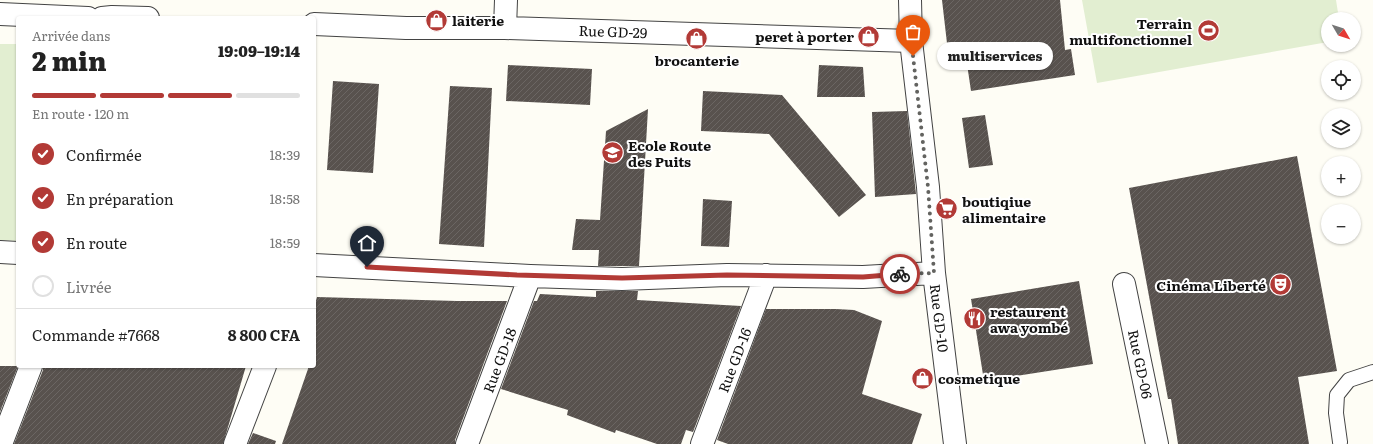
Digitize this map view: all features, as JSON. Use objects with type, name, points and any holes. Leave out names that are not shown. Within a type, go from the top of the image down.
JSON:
[{"type":"street","points":[[505,28],[506,0]]},
{"type":"street","name":"Rue GD-10","points":[[910,0],[911,42],[928,187],[934,273],[955,444]]},
{"type":"street","points":[[0,14],[44,16]]},
{"type":"street","points":[[105,14],[126,16]]},
{"type":"street","name":"Rue GD-29","points":[[316,24],[406,28],[505,28],[911,42]]},
{"type":"street","points":[[0,252],[16,253]]},
{"type":"street","points":[[316,265],[530,276],[622,278],[727,275],[863,277],[934,273]]},
{"type":"street","name":"Rue GD-18","points":[[467,444],[530,276]]},
{"type":"street","name":"Rue GD-16","points":[[702,444],[766,276]]},
{"type":"street","name":"Rue GD-06","points":[[1124,284],[1157,444]]},
{"type":"street","points":[[1,444],[30,368]]},
{"type":"street","points":[[235,444],[264,368]]},
{"type":"lane","points":[[1340,442],[1336,413],[1337,395],[1349,380],[1373,372]]},
{"type":"green space","name":"Terrain multifonctionnel","points":[[1082,0],[1336,0],[1338,12],[1321,12],[1321,43],[1097,83]]},
{"type":"green space","points":[[0,44],[16,44],[16,241],[0,240]]},
{"type":"building","points":[[942,0],[1060,0],[1065,50],[1071,49],[1075,75],[971,91],[967,64],[959,65],[957,51],[948,52]]},
{"type":"building","points":[[508,65],[592,69],[590,105],[506,101]]},
{"type":"building","points":[[819,65],[863,67],[865,97],[817,97]]},
{"type":"building","points":[[333,81],[379,84],[373,173],[327,170]]},
{"type":"building","points":[[450,86],[492,88],[484,247],[439,244]]},
{"type":"building","points":[[703,91],[782,95],[866,195],[839,217],[769,134],[701,131]]},
{"type":"building","points":[[648,109],[639,266],[598,266],[599,250],[572,250],[576,219],[600,220],[606,131]]},
{"type":"building","points":[[907,111],[916,194],[875,197],[872,112]]},
{"type":"building","points":[[985,115],[993,165],[969,168],[962,118]]},
{"type":"building","points":[[1297,156],[1337,371],[1298,377],[1309,444],[1178,444],[1171,399],[1168,399],[1129,188]]},
{"type":"building","points":[[703,199],[732,201],[729,247],[701,246]]},
{"type":"building","points":[[1079,281],[1093,364],[984,381],[971,299]]},
{"type":"building","points":[[596,291],[638,291],[637,300],[741,306],[693,432],[686,430],[681,444],[657,444],[616,430],[615,433],[567,415],[568,410],[501,389],[534,301],[537,301],[540,294],[596,297]]},
{"type":"building","points":[[317,297],[507,301],[455,440],[455,444],[282,444],[308,368],[316,368]]},
{"type":"building","points":[[766,309],[854,310],[882,321],[862,394],[922,414],[912,444],[728,444],[717,440]]},
{"type":"building","points":[[0,366],[16,366],[17,368],[0,412]]},
{"type":"building","points":[[43,368],[245,368],[223,444],[14,444]]},
{"type":"building","points":[[253,433],[276,441],[275,444],[248,444]]},
{"type":"way so far","points":[[900,274],[934,273],[928,187],[913,56]]},
{"type":"place","name":"laiterie","points":[[436,20]]},
{"type":"place","name":"Terrain multifonctionnel","points":[[1208,31]]},
{"type":"place","name":"peret à porter","points":[[869,36]]},
{"type":"place","name":"brocanterie","points":[[697,38]]},
{"type":"place","name":"multiservices","points":[[913,56]]},
{"type":"place","name":"Ecole Route des Puits","points":[[613,153]]},
{"type":"place","name":"boutiqiue alimentaire","points":[[946,209]]},
{"type":"place","name":"Cinéma Liberté","points":[[1281,285]]},
{"type":"place","name":"restaurent awa yombé","points":[[974,319]]},
{"type":"place","name":"cosmetique","points":[[922,378]]},
{"type":"route","points":[[367,267],[517,275],[622,278],[727,275],[863,277],[900,274]]}]
